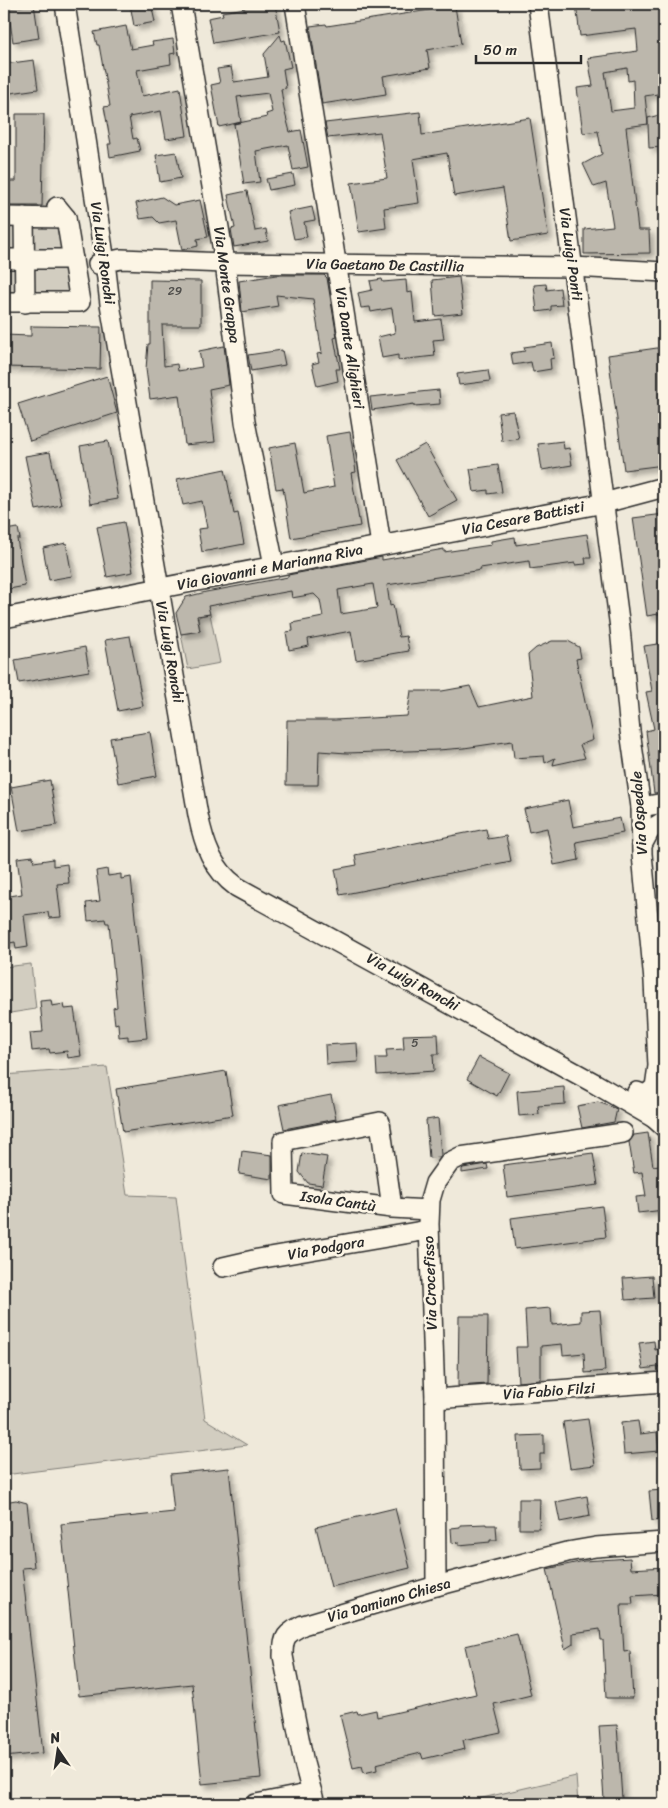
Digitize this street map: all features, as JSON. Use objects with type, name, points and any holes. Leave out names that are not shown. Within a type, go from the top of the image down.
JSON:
[{"type":"street","name":"Via Luigi Ronchi","points":[[65,4],[98,218],[102,263],[202,836],[210,857],[222,875],[237,886],[594,1083],[661,1116]]},
{"type":"street","name":"Via Monte Grappa","points":[[181,4],[225,263],[245,422],[274,566]]},
{"type":"street","name":"Via Dante Alighieri","points":[[294,4],[381,544]]},
{"type":"street","name":"Via Luigi Ponti","points":[[538,4],[604,503]]},
{"type":"street","points":[[4,217],[24,217],[61,212],[73,259],[80,302],[4,302]]},
{"type":"street","points":[[24,217],[25,302]]},
{"type":"street","points":[[4,259],[73,259]]},
{"type":"street","name":"Via Gaetano De Castillia","points":[[102,263],[121,259],[225,263],[572,267],[664,272]]},
{"type":"street","name":"Via Cesare Battisti","points":[[381,544],[604,503],[664,487]]},
{"type":"street","name":"Via Ospedale","points":[[604,503],[620,628],[630,731],[641,807],[642,845],[654,981],[658,1066],[655,1087],[646,1095]]},
{"type":"street","name":"Via Giovanni e Marianna Riva","points":[[4,618],[381,544]]},
{"type":"street","points":[[641,807],[664,802]]},
{"type":"street","points":[[642,845],[650,830],[664,821]]},
{"type":"street","name":"Via Luigi Ronchi","points":[[594,1083],[646,1095]]},
{"type":"street","points":[[646,1095],[649,1110],[661,1116]]},
{"type":"street","name":"Isola Cantù","points":[[392,1208],[380,1122],[283,1141],[284,1194],[392,1208],[429,1210]]},
{"type":"street","name":"Via Crocefisso","points":[[436,1586],[435,1399],[428,1230],[429,1210],[435,1182],[446,1166],[455,1159],[623,1133]]},
{"type":"street","name":"Via Podgora","points":[[223,1266],[428,1230]]},
{"type":"street","name":"Via Fabio Filzi","points":[[435,1399],[664,1382]]},
{"type":"street","name":"Via Damiano Chiesa","points":[[313,1798],[282,1656],[283,1641],[289,1632],[303,1625],[436,1586],[581,1550],[624,1544],[664,1542]]},
{"type":"street","points":[[256,1804],[313,1798]]},
{"type":"shaded area","points":[[4,217],[66,218],[80,302],[4,301]]},
{"type":"shaded area","points":[[210,614],[220,663],[188,669],[181,634],[200,631],[198,619],[200,616]]},
{"type":"shaded area","points":[[31,964],[36,1009],[4,1014],[4,967]]},
{"type":"shaded area","points":[[107,1067],[127,1195],[176,1197],[205,1419],[247,1445],[4,1475],[4,1075]]},
{"type":"shaded area","points":[[576,1776],[578,1804],[457,1804]]},
{"type":"building","points":[[34,4],[39,38],[13,42],[8,8]]},
{"type":"building","points":[[130,4],[151,4],[155,22],[134,26]]},
{"type":"building","points":[[244,4],[275,4],[280,32],[213,43],[208,18],[223,15],[222,12],[245,8]]},
{"type":"building","points":[[576,4],[664,4],[664,93],[645,96],[648,124],[626,127],[638,230],[649,230],[650,253],[584,254],[584,229],[613,226],[606,183],[594,187],[583,164],[602,154],[598,131],[583,133],[577,88],[593,86],[588,58],[638,51],[636,29],[580,36]],"holes":[[[627,68],[628,81],[633,80],[634,108],[611,111],[605,72]]]},
{"type":"building","points":[[455,6],[461,44],[427,50],[430,68],[383,76],[386,94],[322,104],[310,26],[326,24],[327,26]]},
{"type":"building","points":[[126,26],[131,49],[153,45],[152,42],[173,39],[175,53],[170,54],[171,64],[137,70],[142,96],[180,88],[187,136],[166,139],[161,111],[129,117],[133,139],[137,138],[140,151],[110,157],[108,144],[111,144],[104,107],[110,106],[99,45],[97,45],[94,32]]},
{"type":"building","points":[[280,35],[282,41],[285,40],[291,67],[283,69],[286,88],[281,89],[284,109],[290,132],[301,130],[308,167],[293,170],[288,145],[256,151],[260,182],[244,184],[234,124],[267,117],[266,114],[272,112],[268,93],[237,97],[241,122],[219,127],[211,85],[220,83],[217,69],[231,67],[234,82],[268,77],[264,54]]},
{"type":"building","points":[[34,60],[38,89],[4,94],[4,64]]},
{"type":"building","points":[[420,112],[422,135],[530,118],[548,235],[511,241],[503,188],[454,196],[447,153],[413,159],[419,203],[384,208],[386,228],[359,232],[351,183],[387,178],[380,132],[328,138],[325,123]]},
{"type":"building","points":[[16,114],[44,114],[42,206],[4,206],[4,181],[16,181]]},
{"type":"building","points":[[659,115],[663,147],[649,148],[648,118]]},
{"type":"building","points":[[176,152],[181,178],[160,182],[156,155]]},
{"type":"building","points":[[293,174],[295,185],[269,190],[266,179]]},
{"type":"building","points":[[247,191],[255,231],[266,229],[268,241],[234,247],[231,229],[235,228],[228,195]]},
{"type":"building","points":[[162,197],[174,205],[200,200],[208,237],[197,239],[198,246],[182,250],[176,220],[159,223],[153,217],[140,219],[136,203]]},
{"type":"building","points":[[312,207],[315,220],[304,222],[307,237],[294,239],[288,212]]},
{"type":"building","points":[[276,275],[324,275],[327,278],[337,337],[334,338],[340,369],[336,369],[338,381],[317,386],[312,364],[319,362],[317,354],[322,353],[313,299],[276,295],[278,306],[242,312],[239,281]]},
{"type":"building","points":[[459,277],[463,313],[435,316],[432,280]]},
{"type":"building","points":[[382,279],[383,282],[406,280],[407,293],[412,292],[415,322],[441,319],[444,339],[433,340],[435,356],[398,360],[398,355],[382,358],[378,337],[395,333],[392,308],[371,312],[370,307],[361,308],[358,293],[372,290],[370,281]]},
{"type":"building","points":[[150,280],[201,281],[201,325],[162,325],[164,366],[177,364],[178,371],[202,367],[199,351],[224,346],[229,385],[209,389],[215,442],[185,445],[179,395],[150,399],[146,369],[148,344],[150,344]]},
{"type":"building","points":[[546,284],[547,290],[560,288],[562,305],[551,306],[551,310],[537,312],[534,285]]},
{"type":"building","points":[[31,326],[101,327],[100,369],[4,367],[4,335],[31,336]]},
{"type":"building","points":[[552,343],[554,358],[550,359],[551,369],[533,372],[531,362],[513,365],[511,353],[525,351],[524,347]]},
{"type":"building","points":[[664,347],[664,465],[624,470],[608,355]]},
{"type":"building","points":[[282,350],[285,365],[251,371],[248,355]]},
{"type":"building","points":[[488,370],[490,381],[459,385],[457,374]]},
{"type":"building","points":[[107,376],[117,413],[30,441],[18,404]]},
{"type":"building","points":[[439,390],[440,404],[414,406],[414,404],[372,410],[370,397]]},
{"type":"building","points":[[513,411],[519,439],[502,441],[498,413]]},
{"type":"building","points":[[350,432],[356,472],[351,473],[360,526],[291,538],[283,488],[276,489],[269,448],[295,443],[304,493],[334,487],[326,436]]},
{"type":"building","points":[[108,441],[118,499],[90,504],[80,446]]},
{"type":"building","points":[[563,441],[564,449],[569,448],[572,465],[542,470],[538,444]]},
{"type":"building","points":[[425,444],[457,500],[428,516],[397,460]]},
{"type":"building","points":[[50,452],[61,505],[36,510],[25,456]]},
{"type":"building","points":[[498,465],[502,492],[488,494],[488,490],[474,492],[470,469]]},
{"type":"building","points":[[225,469],[234,514],[238,513],[244,544],[202,552],[198,529],[207,528],[202,501],[183,505],[177,479]]},
{"type":"building","points":[[664,514],[664,613],[647,616],[633,518]]},
{"type":"building","points":[[124,522],[133,572],[107,577],[97,527]]},
{"type":"building","points":[[18,528],[20,539],[17,539],[25,586],[4,590],[4,530]]},
{"type":"building","points":[[587,534],[591,558],[585,558],[586,564],[575,565],[575,563],[530,569],[529,561],[387,585],[390,606],[393,605],[399,637],[406,636],[409,651],[356,660],[351,631],[308,639],[309,646],[289,650],[286,632],[293,631],[292,623],[323,617],[320,600],[314,594],[292,598],[291,591],[208,606],[210,614],[197,616],[200,631],[181,634],[176,613],[186,597],[288,577],[288,575],[382,557],[382,560],[444,549],[444,552],[491,545],[491,541],[515,537],[516,545]],"holes":[[[373,584],[377,608],[341,614],[338,590]]]},
{"type":"building","points":[[66,543],[72,576],[49,580],[43,548]]},
{"type":"building","points":[[130,636],[143,706],[118,711],[105,640]]},
{"type":"building","points":[[552,641],[568,641],[579,647],[581,658],[576,659],[593,740],[580,745],[585,758],[553,765],[555,758],[545,763],[544,756],[514,758],[512,741],[438,750],[347,753],[319,751],[318,785],[286,785],[287,720],[335,720],[407,716],[411,691],[442,691],[470,686],[479,707],[533,696],[528,655],[536,648]]},
{"type":"building","points":[[664,643],[664,792],[654,793],[646,731],[654,729],[646,692],[652,691],[644,646]]},
{"type":"building","points":[[85,647],[89,671],[19,683],[15,660]]},
{"type":"building","points":[[150,732],[157,776],[118,783],[110,738]]},
{"type":"building","points":[[50,780],[57,825],[19,831],[11,787]]},
{"type":"building","points":[[568,800],[573,827],[620,818],[623,833],[576,842],[579,860],[554,865],[547,828],[529,832],[524,809]]},
{"type":"building","points":[[486,829],[488,839],[506,836],[511,861],[340,895],[335,869],[357,865],[355,855]]},
{"type":"building","points":[[33,856],[34,862],[53,859],[53,866],[67,864],[69,883],[57,884],[61,917],[49,918],[48,912],[24,915],[28,947],[16,949],[15,942],[4,944],[4,897],[22,894],[17,858]]},
{"type":"building","points":[[107,869],[108,876],[121,874],[121,879],[131,877],[147,1038],[128,1040],[128,1036],[119,1037],[118,1023],[115,1024],[113,1008],[117,1007],[109,923],[106,923],[105,919],[88,921],[86,903],[100,901],[96,871]]},
{"type":"building","points":[[51,1000],[52,1006],[64,1004],[65,1009],[74,1008],[81,1056],[68,1058],[67,1051],[50,1053],[49,1049],[32,1051],[30,1033],[43,1032],[40,1001]]},
{"type":"building","points":[[438,1034],[439,1054],[433,1054],[434,1071],[377,1075],[376,1058],[387,1058],[386,1050],[404,1049],[403,1035]]},
{"type":"building","points":[[357,1043],[358,1062],[326,1064],[325,1045]]},
{"type":"building","points":[[479,1057],[509,1073],[497,1096],[467,1079]]},
{"type":"building","points":[[226,1071],[233,1115],[123,1132],[116,1089]]},
{"type":"building","points":[[564,1087],[565,1104],[538,1106],[539,1114],[519,1116],[517,1091]]},
{"type":"building","points":[[331,1095],[336,1119],[284,1129],[279,1105]]},
{"type":"building","points":[[598,1102],[617,1109],[614,1122],[582,1128],[577,1106]]},
{"type":"building","points":[[438,1118],[441,1155],[440,1157],[429,1158],[426,1120]]},
{"type":"building","points":[[648,1133],[653,1166],[659,1165],[664,1210],[638,1213],[636,1197],[646,1196],[642,1172],[634,1173],[629,1142],[634,1135]]},
{"type":"building","points":[[242,1151],[272,1155],[272,1179],[239,1174]]},
{"type":"building","points":[[302,1153],[327,1157],[322,1185],[308,1183],[299,1172]]},
{"type":"building","points":[[593,1153],[598,1185],[507,1197],[503,1165]]},
{"type":"building","points":[[487,1164],[488,1169],[462,1173],[463,1168]]},
{"type":"building","points":[[602,1206],[606,1237],[515,1249],[511,1218]]},
{"type":"building","points":[[652,1276],[654,1298],[625,1300],[623,1278]]},
{"type":"building","points":[[551,1308],[552,1325],[581,1322],[581,1311],[600,1310],[605,1371],[585,1373],[584,1353],[563,1355],[562,1344],[541,1346],[541,1380],[518,1382],[516,1347],[527,1347],[525,1310]]},
{"type":"building","points":[[459,1316],[488,1316],[487,1384],[458,1386]]},
{"type":"building","points":[[654,1341],[655,1350],[664,1348],[664,1366],[643,1369],[639,1343]]},
{"type":"building","points":[[588,1419],[595,1465],[570,1468],[563,1422]]},
{"type":"building","points":[[638,1421],[640,1434],[657,1432],[659,1451],[624,1454],[621,1423]]},
{"type":"building","points":[[544,1435],[544,1454],[540,1454],[540,1468],[520,1469],[518,1436]]},
{"type":"building","points":[[229,1468],[261,1778],[202,1784],[192,1684],[79,1696],[61,1524],[174,1512],[170,1474]]},
{"type":"building","points":[[664,1490],[664,1520],[652,1521],[649,1491]]},
{"type":"building","points":[[587,1496],[590,1516],[560,1522],[556,1502]]},
{"type":"building","points":[[519,1499],[540,1499],[539,1529],[519,1529]]},
{"type":"building","points":[[16,1500],[27,1503],[34,1567],[22,1568],[43,1753],[4,1757],[4,1502]]},
{"type":"building","points":[[395,1508],[410,1568],[331,1587],[316,1527]]},
{"type":"building","points":[[460,1525],[496,1525],[497,1540],[459,1545],[459,1542],[452,1543],[451,1528],[460,1527]]},
{"type":"building","points":[[630,1558],[631,1569],[664,1567],[664,1594],[632,1596],[633,1604],[621,1604],[624,1652],[630,1651],[633,1698],[606,1698],[603,1640],[601,1640],[600,1629],[573,1633],[573,1644],[565,1649],[547,1569],[584,1561]]},
{"type":"building","points":[[517,1634],[531,1695],[494,1704],[501,1732],[463,1740],[465,1749],[423,1759],[421,1753],[376,1764],[377,1770],[364,1773],[362,1766],[353,1768],[340,1715],[357,1711],[358,1714],[376,1710],[377,1717],[476,1694],[465,1646]]},
{"type":"building","points":[[617,1725],[622,1799],[604,1800],[599,1726]]}]
